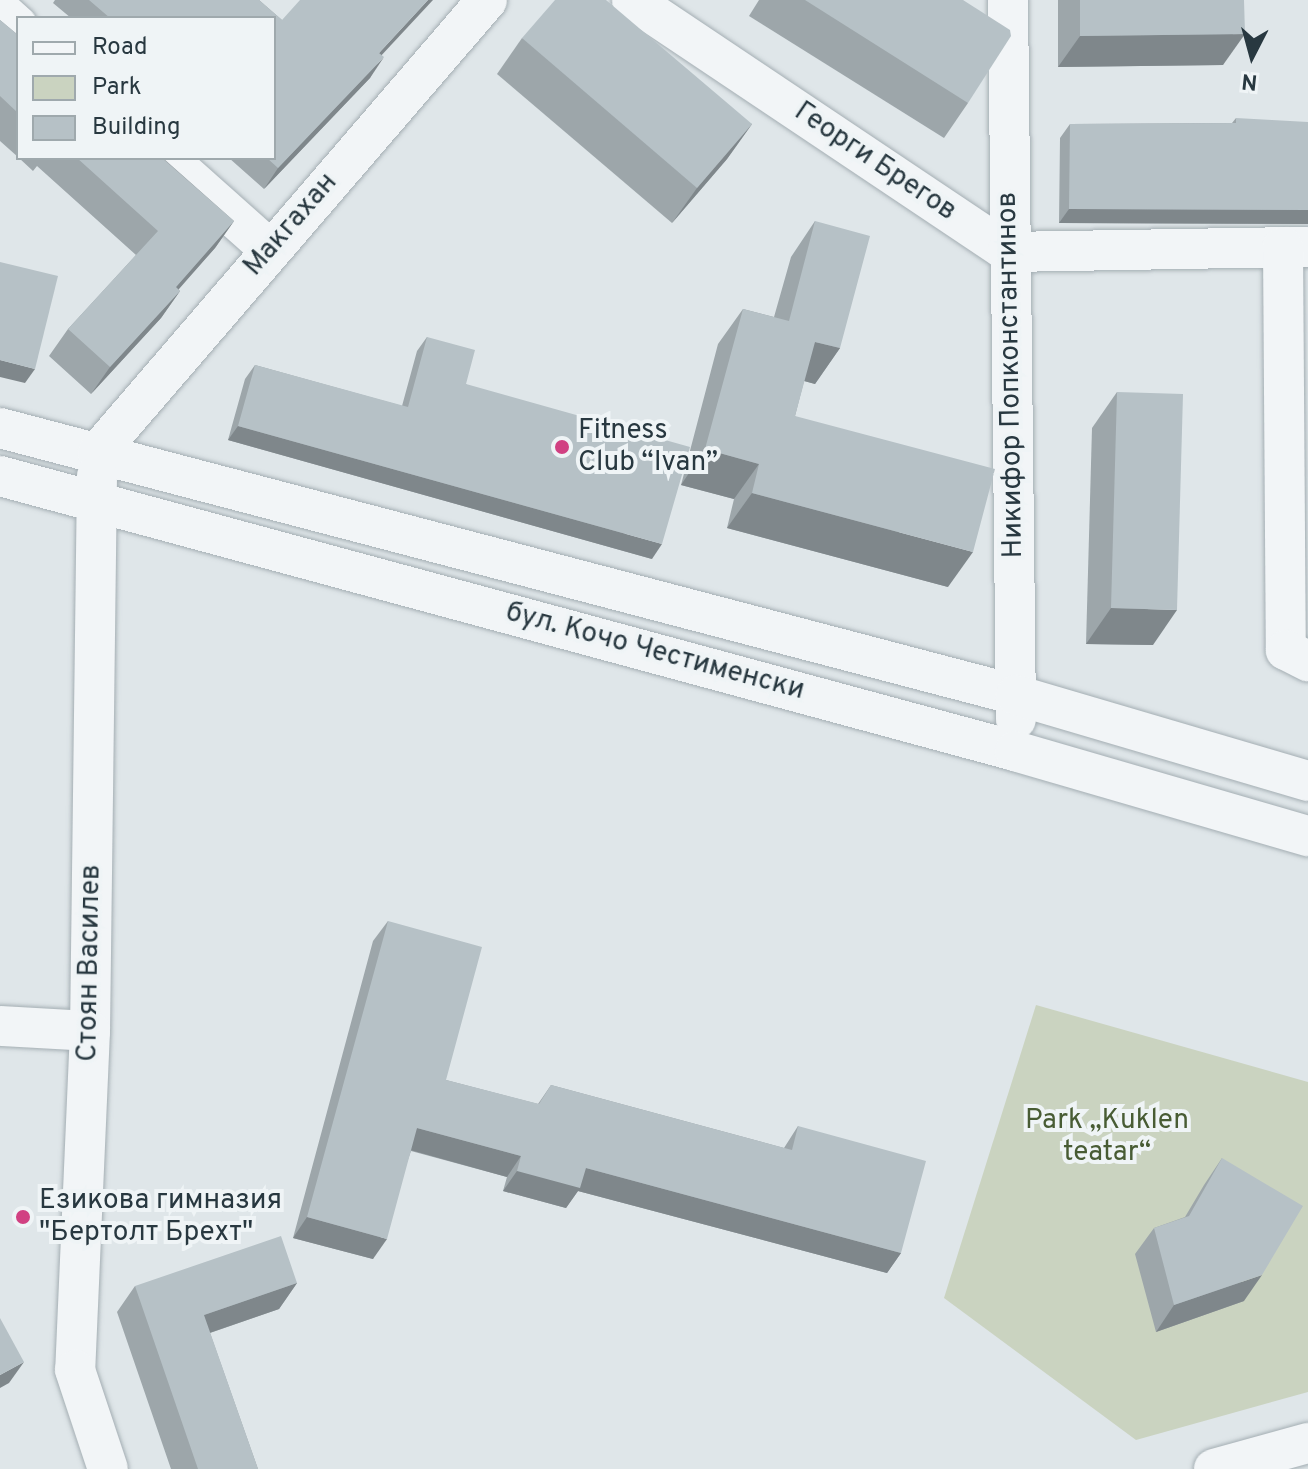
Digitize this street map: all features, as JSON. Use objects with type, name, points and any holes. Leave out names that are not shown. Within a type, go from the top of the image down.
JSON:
[{"type":"street","name":"Макгахан","points":[[98,452],[269,249],[487,0]]},
{"type":"street","name":"Георги Брегов","points":[[632,0],[1008,252]]},
{"type":"street","name":"Никифор Попконстантинов","points":[[1008,0],[1015,751]]},
{"type":"street","points":[[0,10],[16,24]]},
{"type":"street","points":[[169,160],[269,249]]},
{"type":"street","points":[[1008,252],[1296,247],[1286,650],[1308,661]]},
{"type":"street","name":"бул. Кочо Честименски","points":[[0,428],[1016,695],[1308,781]]},
{"type":"street","name":"Стоян Василев","points":[[98,452],[90,1031],[75,1370],[108,1469]]},
{"type":"street","name":"бул. Кочо Честименски","points":[[0,476],[1015,751],[1308,836]]},
{"type":"street","points":[[0,1026],[90,1031]]},
{"type":"street","points":[[54,1059],[90,1031]]},
{"type":"street","points":[[1214,1469],[1308,1443]]},
{"type":"green space","name":"Park „Kuklen teatar“","points":[[1036,1005],[1308,1082],[1308,1392],[1136,1440],[944,1298]]},
{"type":"building","points":[[89,0],[259,0],[282,20],[300,0],[428,0],[379,53],[384,57],[278,168],[269,160],[276,160],[276,16],[108,16]]},
{"type":"building","points":[[555,0],[606,0],[752,124],[697,188],[522,38]]},
{"type":"building","points":[[805,0],[963,0],[1010,30],[1011,36],[968,103]]},
{"type":"building","points":[[1080,0],[1244,0],[1245,34],[1080,36]]},
{"type":"building","points":[[0,20],[16,33],[16,111],[0,96]]},
{"type":"building","points":[[1236,118],[1308,122],[1308,210],[1069,209],[1070,124],[1236,123]]},
{"type":"building","points":[[79,160],[164,160],[234,221],[176,287],[180,291],[110,367],[68,329],[158,231]]},
{"type":"building","points":[[815,221],[870,236],[840,348],[815,342],[795,416],[995,469],[973,552],[752,493],[759,464],[705,449],[743,309],[789,321]]},
{"type":"building","points":[[0,262],[58,276],[35,369],[0,360]]},
{"type":"building","points":[[427,337],[475,350],[466,384],[690,447],[662,544],[238,426],[255,365],[408,407]]},
{"type":"building","points":[[1117,392],[1183,394],[1177,610],[1111,608]]},
{"type":"building","points":[[388,921],[482,947],[446,1080],[539,1104],[551,1085],[792,1150],[798,1126],[926,1161],[901,1253],[586,1168],[580,1188],[517,1171],[521,1156],[417,1128],[387,1239],[307,1217]]},
{"type":"building","points":[[1222,1158],[1303,1206],[1262,1275],[1174,1305],[1154,1228],[1189,1216]]},
{"type":"building","points":[[281,1236],[297,1283],[204,1315],[258,1469],[198,1469],[135,1286]]},
{"type":"building","points":[[0,1318],[24,1362],[0,1375]]},
{"type":"place","name":"Fitness Club “Ivan”","points":[[562,447]]},
{"type":"place","name":"Езикова гимназия \"Бертолт Брехт\"","points":[[23,1217]]}]
